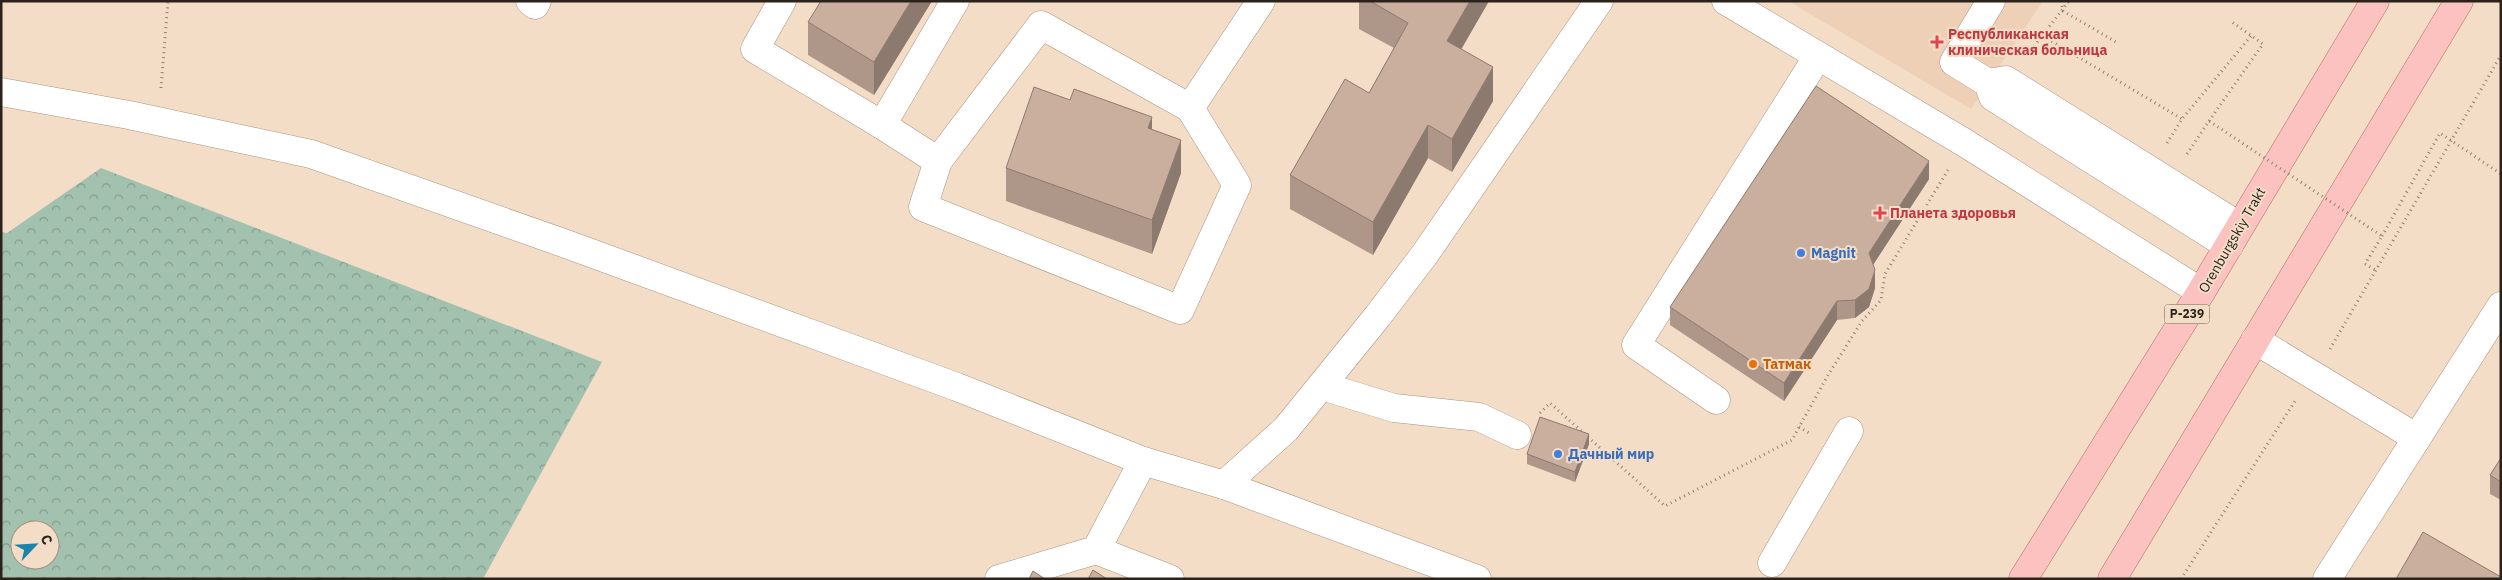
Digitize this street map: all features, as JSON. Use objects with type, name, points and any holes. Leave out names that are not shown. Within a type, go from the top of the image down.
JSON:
[{"type":"main road","name":"Orenburgskiy Trakt","points":[[2023,579],[2201,292],[2375,1]]},
{"type":"main road","points":[[2112,579],[2459,1]]},
{"type":"street","points":[[530,1],[536,4],[537,1]]},
{"type":"street","points":[[782,1],[755,49],[938,161]]},
{"type":"street","points":[[882,125],[954,1]]},
{"type":"street","points":[[1190,108],[1261,1]]},
{"type":"street","points":[[1224,485],[1286,429],[1425,254],[1599,1]]},
{"type":"street","points":[[1726,1],[1965,143],[2201,292]]},
{"type":"street","points":[[1991,1],[1954,62],[1997,82],[2234,236]]},
{"type":"street","points":[[1041,25],[1190,108],[1236,185],[1180,310],[923,207],[938,161],[1041,25]]},
{"type":"street","points":[[1716,400],[1636,345],[1818,56]]},
{"type":"street","points":[[1,92],[129,115],[311,154],[569,245],[957,387],[1143,461],[1224,485],[1477,579]]},
{"type":"street","points":[[2327,579],[2501,306]]},
{"type":"street","points":[[2255,340],[2417,438]]},
{"type":"street","points":[[1322,386],[1394,408],[1479,417],[1517,435]]},
{"type":"street","points":[[1772,563],[1848,432]]},
{"type":"street","points":[[1096,550],[1143,461]]},
{"type":"street","points":[[1000,579],[1096,550],[1170,579]]},
{"type":"path","points":[[161,96],[168,1]]},
{"type":"path","points":[[2060,1],[2063,10],[2116,42]]},
{"type":"path","points":[[1997,82],[2043,36],[2069,1]]},
{"type":"path","points":[[2180,151],[2187,154],[2263,44],[2232,22]]},
{"type":"path","points":[[2043,36],[2182,119]]},
{"type":"path","points":[[2173,147],[2166,144],[2182,119],[2251,36]]},
{"type":"path","points":[[2326,357],[2501,55]]},
{"type":"path","points":[[2209,121],[2382,236]]},
{"type":"path","points":[[2377,271],[2365,264],[2440,133],[2501,174]]},
{"type":"path","points":[[1517,435],[1550,403],[1665,506],[1792,440],[1832,367],[1862,321],[1881,300],[1885,274],[1965,143]]},
{"type":"path","points":[[2180,579],[2298,396]]},
{"type":"shaded area","name":"Республиканская клиническая больница","points":[[1788,1],[2043,1],[1971,109]]},
{"type":"green space","points":[[101,168],[602,362],[483,579],[1,579],[1,232],[7,233]]},
{"type":"building","points":[[821,1],[911,1],[874,62],[808,22]]},
{"type":"building","points":[[1370,1],[1470,1],[1447,41],[1493,67],[1452,139],[1428,125],[1373,222],[1290,175],[1345,79],[1369,93],[1408,23]]},
{"type":"building","points":[[1816,86],[1929,161],[1869,253],[1875,270],[1869,289],[1855,300],[1837,301],[1784,383],[1670,307]]},
{"type":"building","points":[[1034,87],[1070,100],[1074,89],[1152,117],[1148,128],[1181,140],[1152,220],[1006,168]]},
{"type":"building","name":"Дачный мир","points":[[1540,417],[1589,434],[1575,472],[1527,454]]},
{"type":"building","points":[[2501,458],[2501,482],[2490,475]]},
{"type":"building","points":[[2423,532],[2501,577],[2501,579],[2396,579]]},
{"type":"building","points":[[1093,570],[1107,579],[1088,579]]},
{"type":"building","points":[[1033,571],[1045,579],[1029,579]]},
{"type":"place","name":"Республиканская клиническая больница","points":[[1937,42]]},
{"type":"place","name":"Планета здоровья","points":[[1880,213]]},
{"type":"place","name":"Magnit","points":[[1801,253]]},
{"type":"place","name":"Татмак","points":[[1753,364]]},
{"type":"place","name":"Дачный мир","points":[[1558,454]]}]
